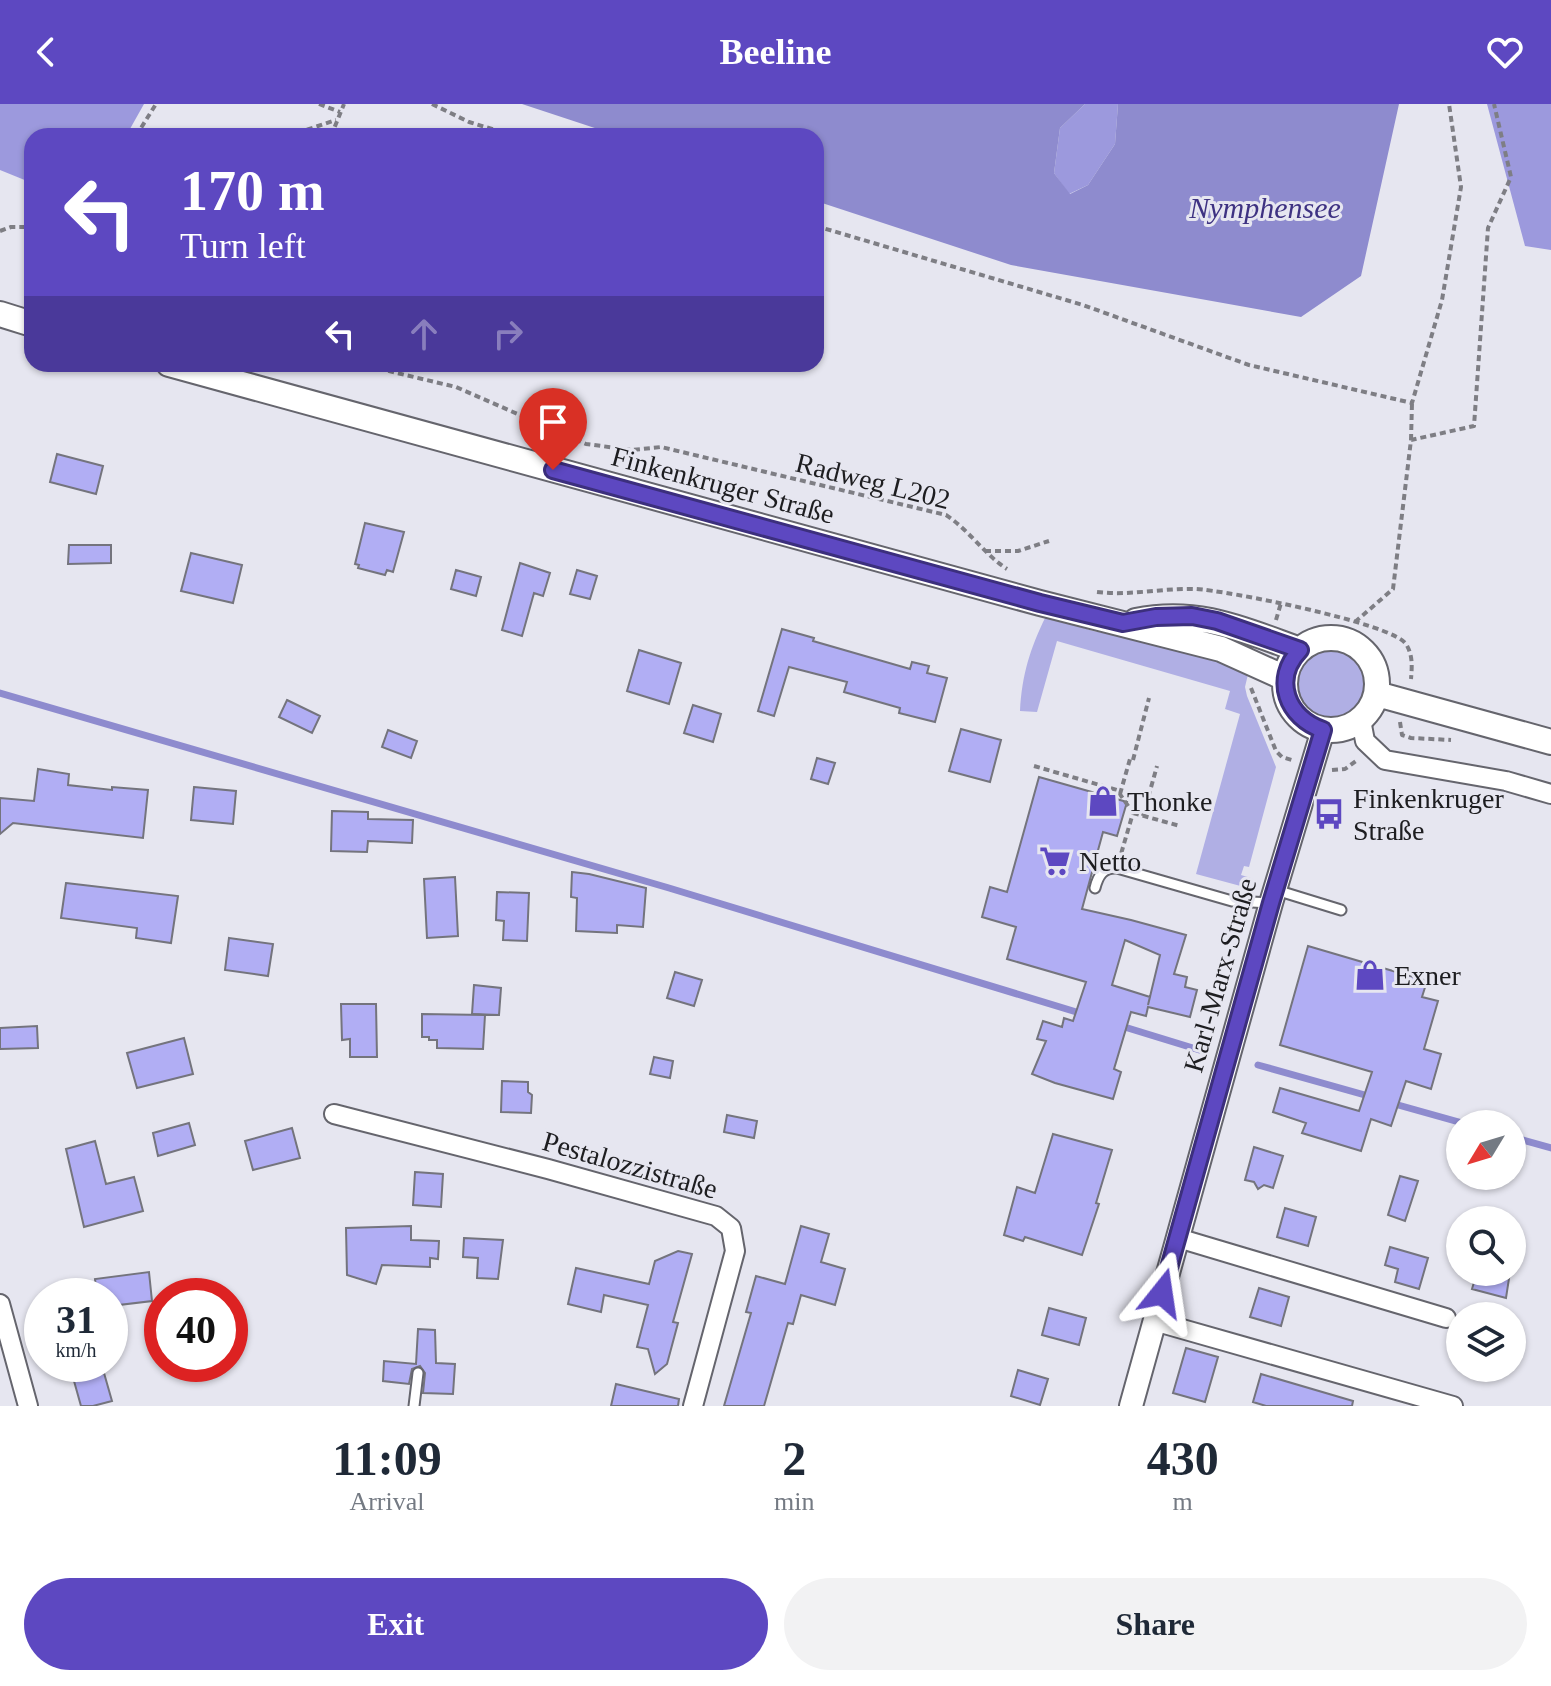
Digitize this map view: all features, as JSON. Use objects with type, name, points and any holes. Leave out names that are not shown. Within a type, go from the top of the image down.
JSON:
[{"type":"main road","points":[[0,314],[24,322]]},
{"type":"main road","name":"Finkenkruger Straße","points":[[198,372],[1040,603],[1221,649],[1285,678]]},
{"type":"main road","name":"Finkenkruger Straße","points":[[1123,623],[1156,617],[1192,616],[1217,621],[1300,650]]},
{"type":"main road","points":[[1335,638],[1355,644],[1371,661],[1376,671],[1377,694],[1361,720],[1343,729],[1323,730],[1302,720],[1294,712],[1288,701],[1285,678],[1290,662],[1300,650],[1316,640],[1335,638]]},
{"type":"main road","points":[[1377,694],[1551,742]]},
{"type":"street","points":[[1361,720],[1365,741],[1385,760],[1506,781],[1551,794]]},
{"type":"street","name":"Karl-Marx-Straße","points":[[1131,1406],[1323,730]]},
{"type":"street","name":"Pestalozzistraße","points":[[334,1114],[716,1216],[731,1228],[735,1251],[693,1406]]},
{"type":"street","points":[[1178,1238],[1446,1318]]},
{"type":"street","points":[[0,1304],[28,1406]]},
{"type":"street","points":[[1154,1321],[1453,1406]]},
{"type":"lane","points":[[1095,888],[1101,873],[1110,867],[1232,901],[1274,896],[1341,910]]},
{"type":"lane","points":[[414,1406],[418,1373]]},
{"type":"path","points":[[141,128],[156,104]]},
{"type":"path","points":[[319,104],[340,112]]},
{"type":"path","points":[[334,128],[344,104]]},
{"type":"path","points":[[432,104],[489,128]]},
{"type":"path","points":[[1355,622],[1393,589],[1411,440],[1412,403],[1442,300],[1461,187],[1449,104]]},
{"type":"path","points":[[1411,440],[1474,426],[1488,228],[1511,177],[1494,104]]},
{"type":"path","points":[[312,128],[336,120]]},
{"type":"path","points":[[0,231],[24,227]]},
{"type":"path","points":[[824,228],[1083,305],[1249,365],[1412,403]]},
{"type":"path","name":"Radweg L202","points":[[393,372],[456,387],[586,444],[632,450],[661,447],[946,515],[964,527],[992,559],[1012,571]]},
{"type":"path","points":[[984,551],[1018,551],[1049,541]]},
{"type":"path","points":[[1087,590],[1115,594],[1196,589],[1241,594],[1395,634],[1405,642],[1412,660],[1411,682],[1400,714],[1402,735],[1453,740]]},
{"type":"path","points":[[1271,639],[1281,603]]},
{"type":"path","points":[[1258,667],[1250,690],[1276,751],[1282,757],[1335,771],[1345,769],[1374,750]]},
{"type":"path","points":[[1120,794],[1149,698]]},
{"type":"path","points":[[1034,766],[1117,790],[1133,813],[1180,826]]},
{"type":"path","points":[[1143,816],[1157,766]]},
{"type":"path","points":[[1117,868],[1133,813]]},
{"type":"shaded area","points":[[0,104],[144,104],[130,128],[24,128],[24,180],[0,170]]},
{"type":"shaded area","points":[[1085,104],[1118,104],[1115,144],[1088,185],[1069,194],[1054,173],[1060,128]]},
{"type":"shaded area","points":[[1487,104],[1551,104],[1551,250],[1525,246]]},
{"type":"shaded area","points":[[1046,616],[1093,631],[1172,645],[1249,670],[1245,687],[1247,696],[1276,767],[1249,867],[1244,866],[1241,875],[1251,878],[1248,888],[1196,874],[1240,714],[1225,709],[1230,691],[1057,641],[1037,712],[1020,711],[1028,662]]},
{"type":"shaded area","points":[[1333,650],[1358,660],[1368,685],[1358,710],[1333,720],[1308,710],[1298,685],[1308,660]]},
{"type":"water","name":"Nymphensee","points":[[522,104],[1085,104],[1060,128],[1054,173],[1070,194],[1088,185],[1115,144],[1118,104],[1399,104],[1361,276],[1301,317],[1011,265],[824,204],[824,128],[595,128]]},
{"type":"building","points":[[57,454],[103,466],[96,494],[50,482]]},
{"type":"building","points":[[365,523],[404,532],[393,572],[387,570],[385,575],[358,568],[359,565],[355,564]]},
{"type":"building","points":[[69,545],[111,545],[111,563],[68,564]]},
{"type":"building","points":[[191,553],[242,565],[233,603],[181,591]]},
{"type":"building","points":[[520,563],[550,573],[543,596],[534,593],[522,636],[502,630]]},
{"type":"building","points":[[456,570],[481,577],[476,596],[451,589]]},
{"type":"building","points":[[577,570],[597,576],[590,599],[570,594]]},
{"type":"building","points":[[782,629],[910,669],[912,662],[929,666],[927,673],[947,678],[935,722],[899,713],[900,708],[844,692],[847,682],[789,667],[774,716],[758,711]]},
{"type":"building","points":[[639,650],[681,663],[669,704],[627,691]]},
{"type":"building","points":[[287,700],[320,716],[312,733],[279,717]]},
{"type":"building","points":[[693,705],[721,714],[713,742],[684,733]]},
{"type":"building","points":[[961,729],[1001,740],[990,782],[949,771]]},
{"type":"building","points":[[388,730],[417,741],[411,758],[382,747]]},
{"type":"building","points":[[817,758],[835,763],[828,784],[811,779]]},
{"type":"building","points":[[38,769],[69,774],[68,785],[148,790],[143,838],[13,823],[0,834],[0,798],[34,801]]},
{"type":"building","points":[[1039,777],[1127,802],[1117,836],[1103,832],[1082,909],[1186,935],[1174,974],[1187,977],[1185,987],[1197,990],[1190,1017],[1148,1007],[1146,1016],[1131,1012],[1114,1069],[1121,1072],[1113,1099],[1032,1074],[1046,1041],[1037,1039],[1043,1021],[1062,1027],[1064,1018],[1073,1021],[1086,982],[1007,959],[1016,927],[982,917],[990,887],[1007,892]],"holes":[[[1125,940],[1160,955],[1150,997],[1112,985]]]},
{"type":"building","points":[[194,787],[236,791],[233,824],[191,820]]},
{"type":"building","points":[[332,811],[368,812],[368,819],[413,820],[412,843],[368,841],[367,852],[331,851]]},
{"type":"building","points":[[572,872],[646,888],[643,927],[617,925],[617,933],[576,931],[577,898],[571,897]]},
{"type":"building","points":[[455,877],[458,936],[427,938],[424,879]]},
{"type":"building","points":[[66,883],[178,896],[171,943],[136,938],[137,928],[61,918]]},
{"type":"building","points":[[497,892],[529,893],[527,941],[503,940],[504,921],[496,920]]},
{"type":"building","points":[[229,938],[273,944],[268,976],[225,970]]},
{"type":"building","points":[[1308,946],[1427,981],[1422,997],[1438,1001],[1424,1049],[1441,1054],[1431,1089],[1406,1081],[1391,1126],[1371,1119],[1361,1151],[1302,1133],[1306,1123],[1273,1112],[1280,1088],[1359,1111],[1372,1072],[1280,1045]]},
{"type":"building","points":[[675,972],[702,980],[694,1006],[667,998]]},
{"type":"building","points":[[474,985],[501,988],[499,1015],[472,1014]]},
{"type":"building","points":[[341,1004],[376,1004],[377,1057],[350,1057],[350,1039],[342,1040]]},
{"type":"building","points":[[422,1014],[485,1015],[483,1049],[437,1048],[437,1040],[422,1037]]},
{"type":"building","points":[[37,1026],[38,1048],[0,1049],[0,1028]]},
{"type":"building","points":[[184,1038],[193,1074],[137,1088],[127,1053]]},
{"type":"building","points":[[654,1057],[673,1061],[670,1078],[650,1074]]},
{"type":"building","points":[[502,1081],[528,1082],[528,1092],[532,1095],[531,1113],[501,1112]]},
{"type":"building","points":[[727,1115],[757,1121],[754,1138],[724,1132]]},
{"type":"building","points":[[189,1123],[195,1145],[158,1156],[153,1133]]},
{"type":"building","points":[[292,1128],[300,1158],[253,1170],[245,1141]]},
{"type":"building","points":[[1053,1134],[1112,1150],[1082,1255],[1025,1237],[1023,1241],[1004,1235],[1017,1187],[1035,1193]]},
{"type":"building","points":[[95,1141],[106,1184],[134,1177],[143,1211],[84,1227],[66,1149]]},
{"type":"building","points":[[1254,1147],[1283,1156],[1273,1188],[1264,1185],[1258,1189],[1254,1182],[1245,1180]]},
{"type":"building","points":[[415,1172],[443,1174],[441,1207],[413,1205]]},
{"type":"building","points":[[1400,1176],[1418,1181],[1405,1221],[1388,1215]]},
{"type":"building","points":[[1285,1208],[1316,1217],[1308,1246],[1277,1237]]},
{"type":"building","points":[[411,1226],[411,1240],[439,1241],[438,1259],[430,1258],[430,1267],[382,1265],[376,1284],[347,1275],[346,1228]]},
{"type":"building","points":[[801,1226],[829,1234],[821,1262],[845,1269],[835,1305],[801,1295],[793,1324],[788,1323],[764,1406],[724,1406],[751,1313],[746,1312],[756,1276],[785,1284]]},
{"type":"building","points":[[464,1238],[503,1240],[498,1279],[477,1278],[478,1258],[463,1257]]},
{"type":"building","points":[[1390,1247],[1428,1258],[1419,1289],[1395,1282],[1398,1269],[1385,1265]]},
{"type":"building","points":[[678,1251],[692,1254],[673,1322],[678,1323],[667,1364],[655,1374],[648,1349],[637,1347],[648,1305],[604,1295],[601,1312],[568,1304],[576,1268],[649,1284],[655,1261]]},
{"type":"building","points":[[149,1272],[150,1278],[144,1278],[144,1302],[128,1304],[128,1278],[103,1278]]},
{"type":"building","points":[[1473,1286],[1508,1286],[1506,1298],[1472,1289]]},
{"type":"building","points":[[1259,1288],[1289,1297],[1281,1326],[1250,1317]]},
{"type":"building","points":[[1049,1308],[1086,1318],[1079,1345],[1042,1335]]},
{"type":"building","points":[[418,1329],[435,1330],[436,1363],[455,1364],[453,1394],[423,1393],[425,1373],[420,1366],[412,1369],[409,1384],[383,1381],[384,1361],[416,1364]]},
{"type":"building","points":[[1186,1348],[1218,1357],[1205,1402],[1173,1393]]},
{"type":"building","points":[[1018,1370],[1048,1379],[1040,1405],[1011,1396]]},
{"type":"building","points":[[1261,1374],[1353,1401],[1352,1406],[1266,1406],[1253,1402]]},
{"type":"building","points":[[74,1382],[107,1382],[112,1401],[81,1406]]},
{"type":"building","points":[[616,1384],[679,1399],[678,1406],[611,1406]]},
{"type":"waterway","points":[[0,693],[669,888],[1083,1014]]},
{"type":"waterway","points":[[1118,1025],[1206,1052]]},
{"type":"waterway","points":[[1258,1065],[1372,1097]]},
{"type":"waterway","points":[[1391,1103],[1446,1118]]},
{"type":"waterway","points":[[1526,1141],[1551,1148]]},
{"type":"place","name":"Thonke","points":[[1103,801]]},
{"type":"place","name":"Finkenkruger Straße","points":[[1329,814]]},
{"type":"place","name":"Netto","points":[[1055,861]]},
{"type":"place","name":"Exner","points":[[1370,975]]},
{"type":"route","points":[[553,470],[1123,623],[1156,617],[1192,616],[1217,621],[1300,650],[1290,662],[1285,678],[1288,701],[1302,720],[1323,730],[1271,903],[1162,1293]]}]
